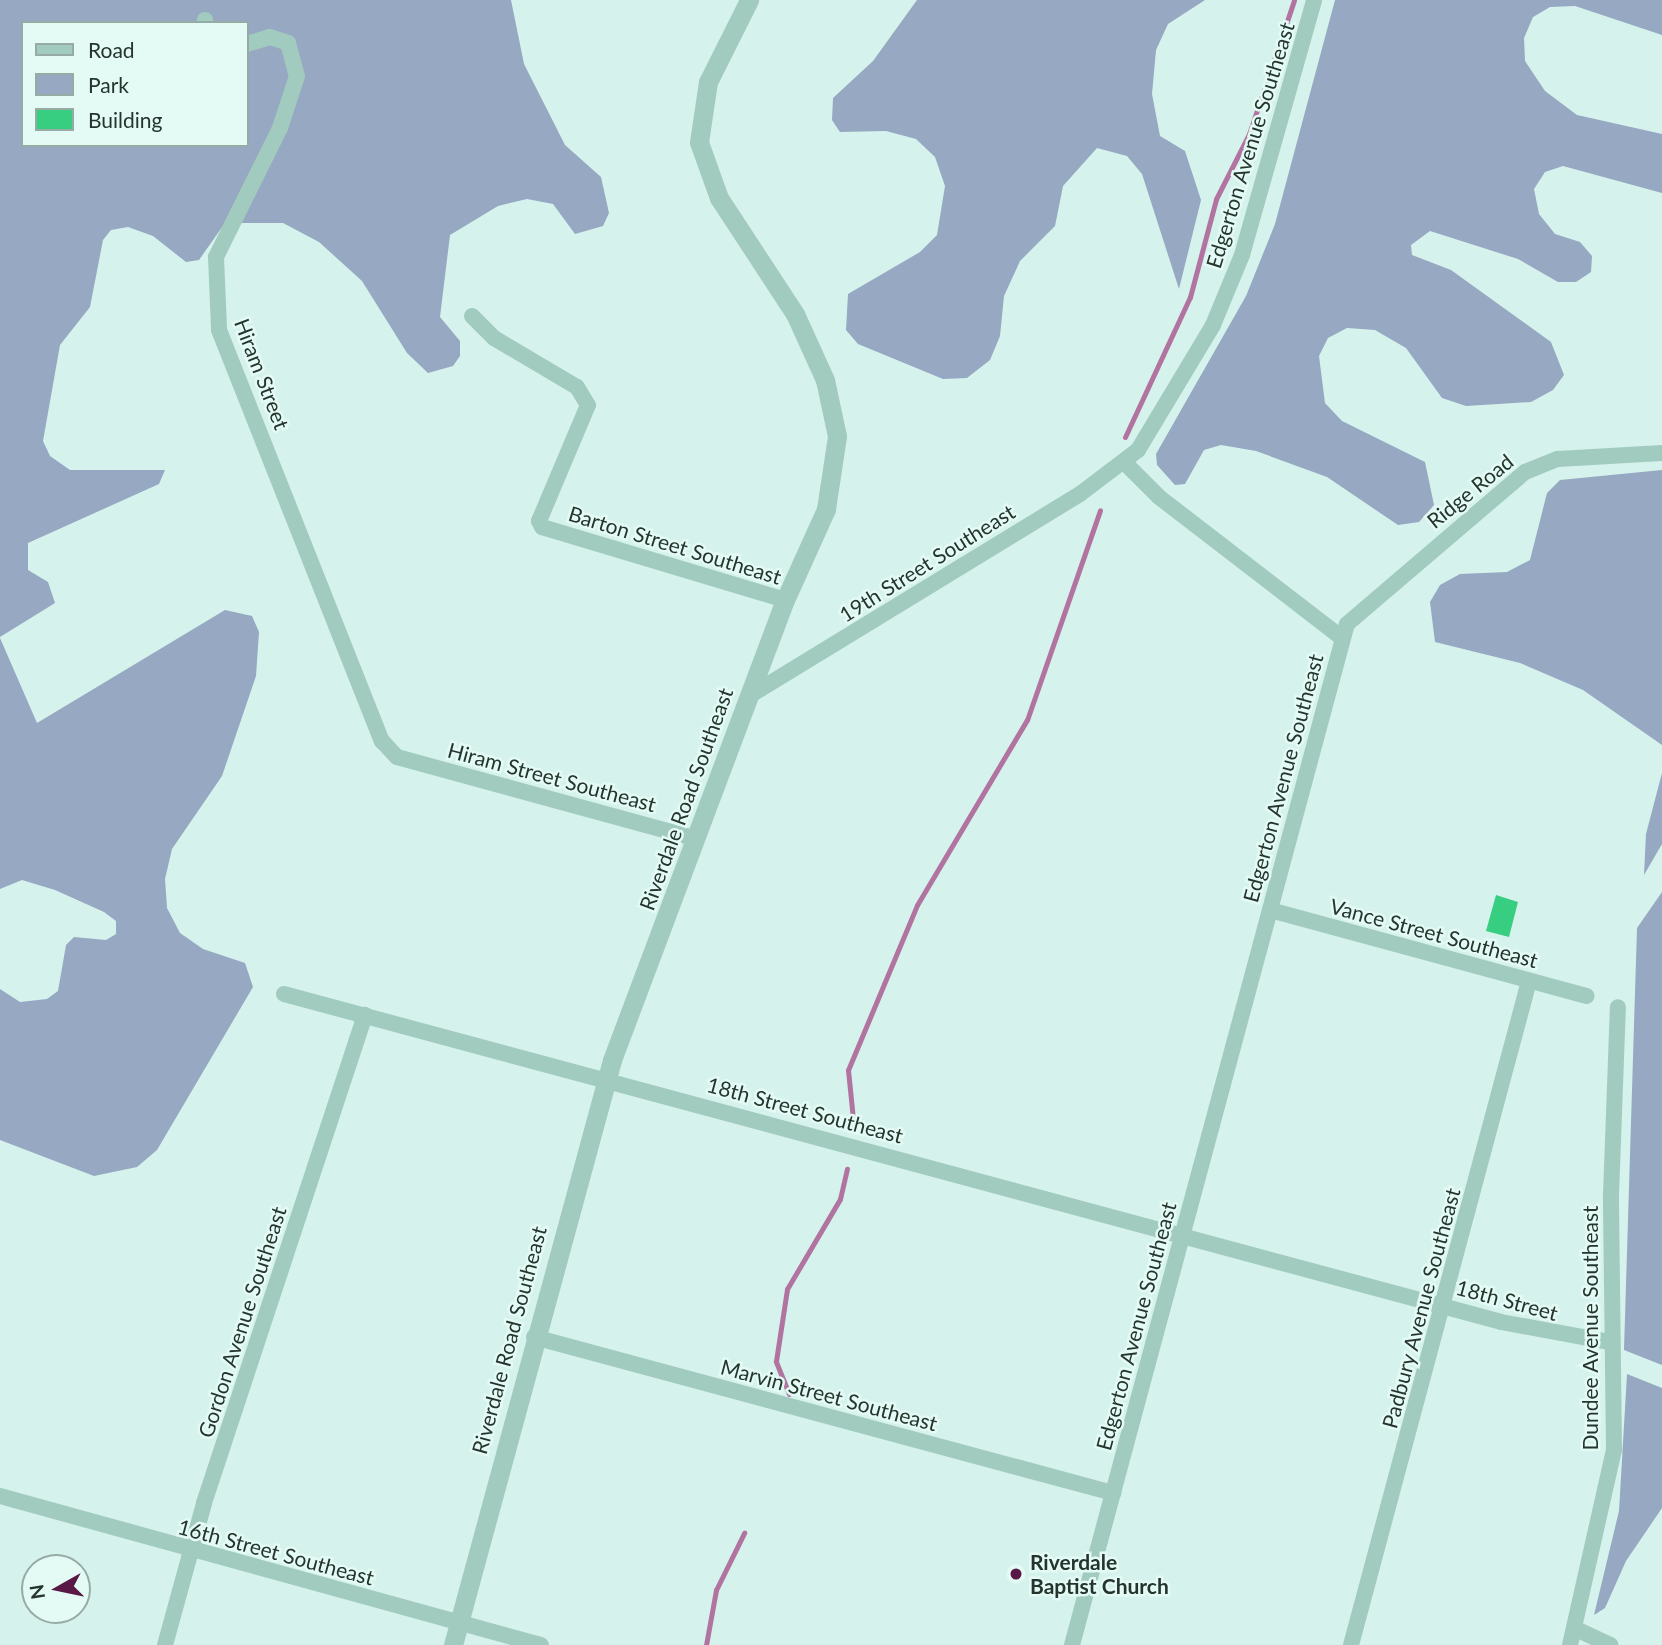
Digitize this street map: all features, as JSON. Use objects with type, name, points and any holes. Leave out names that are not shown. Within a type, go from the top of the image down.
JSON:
[{"type":"street","name":"Riverdale Road Southeast","points":[[453,1645],[534,1337],[606,1079],[785,600],[826,509],[837,436],[825,380],[795,314],[719,198],[699,142],[705,91],[749,0]]},
{"type":"street","name":"Edgerton Avenue Southeast","points":[[1072,1645],[1341,636],[1159,497],[1125,464],[1213,326],[1237,266],[1314,0]]},
{"type":"street","name":"Hiram Street","points":[[248,44],[270,37],[288,43],[297,76],[280,128],[216,257],[219,330],[382,741],[397,757]]},
{"type":"street","name":"Barton Street Southeast","points":[[472,316],[494,338],[577,387],[588,405],[539,521],[542,527],[785,600]]},
{"type":"street","name":"Ridge Road","points":[[1341,636],[1391,582],[1525,472],[1558,459],[1662,453]]},
{"type":"street","name":"19th Street Southeast","points":[[749,696],[1125,464]]},
{"type":"street","name":"Hiram Street Southeast","points":[[397,757],[696,839]]},
{"type":"street","name":"Vance Street Southeast","points":[[1270,910],[1587,996]]},
{"type":"street","name":"Padbury Avenue Southeast","points":[[1351,1645],[1529,981]]},
{"type":"street","name":"18th Street Southeast","points":[[284,994],[1314,1269]]},
{"type":"street","name":"Dundee Avenue Southeast","points":[[1573,1637],[1614,1449],[1610,1342],[1618,1007]]},
{"type":"street","name":"Gordon Avenue Southeast","points":[[165,1645],[190,1552],[365,1015]]},
{"type":"street","name":"18th Street","points":[[1314,1269],[1572,1340],[1610,1342]]},
{"type":"street","name":"Marvin Street Southeast","points":[[534,1337],[1113,1493]]},
{"type":"street","name":"16th Street Southeast","points":[[0,1496],[190,1552],[541,1645]]},
{"type":"street","points":[[1573,1637],[1611,1645]]},
{"type":"green space","points":[[0,0],[511,0],[524,64],[565,145],[601,177],[609,213],[603,226],[575,234],[553,204],[527,199],[498,206],[450,235],[440,317],[460,341],[460,356],[453,366],[428,373],[407,353],[362,281],[319,242],[283,223],[225,223],[199,260],[186,262],[153,236],[128,227],[111,230],[103,240],[90,307],[60,345],[43,441],[50,456],[70,470],[165,470],[159,484],[28,543],[28,570],[48,582],[55,603],[0,637]]},
{"type":"green space","points":[[917,0],[1205,0],[1168,24],[1156,50],[1152,94],[1160,136],[1185,151],[1201,200],[1179,289],[1142,174],[1127,156],[1097,148],[1063,186],[1055,226],[1020,261],[1004,296],[1000,336],[990,360],[967,378],[943,379],[858,344],[846,330],[848,294],[920,252],[937,235],[945,186],[935,157],[916,139],[886,131],[840,132],[832,120],[833,98],[873,61]]},
{"type":"green space","points":[[1335,0],[1662,0],[1662,35],[1575,6],[1550,7],[1533,17],[1524,38],[1525,61],[1545,91],[1577,115],[1662,134],[1662,193],[1563,166],[1545,172],[1534,189],[1539,214],[1555,234],[1580,242],[1592,256],[1591,272],[1576,282],[1558,282],[1518,259],[1430,231],[1411,245],[1412,255],[1451,270],[1551,342],[1564,375],[1553,390],[1531,402],[1466,406],[1442,398],[1406,348],[1375,330],[1347,328],[1328,338],[1319,356],[1325,403],[1342,421],[1425,462],[1434,505],[1419,522],[1398,525],[1327,477],[1256,451],[1221,445],[1204,450],[1185,484],[1175,485],[1157,465],[1156,454],[1246,296],[1275,224]]},
{"type":"green space","points":[[1662,470],[1662,745],[1583,690],[1520,663],[1435,642],[1430,602],[1440,585],[1460,574],[1507,572],[1530,560],[1547,493],[1560,480]]},
{"type":"green space","points":[[225,610],[252,616],[259,632],[256,676],[222,776],[172,849],[165,879],[167,908],[180,933],[203,949],[245,963],[253,987],[157,1150],[137,1167],[94,1176],[0,1140],[0,989],[20,1002],[47,999],[58,991],[66,945],[74,937],[106,940],[116,934],[116,921],[104,912],[55,890],[22,880],[0,889],[0,638],[37,723]]},
{"type":"green space","points":[[1662,773],[1662,844],[1644,875],[1646,834]]},
{"type":"green space","points":[[1662,892],[1662,1365],[1624,1350],[1637,928]]},
{"type":"green space","points":[[1627,1374],[1662,1388],[1662,1508],[1626,1561],[1605,1608],[1594,1615],[1619,1511]]},
{"type":"building","points":[[1496,895],[1518,902],[1509,937],[1486,931]]},
{"type":"waterway","points":[[1125,437],[1190,297],[1216,199],[1249,134],[1294,0]]},
{"type":"waterway","points":[[854,1129],[848,1070],[917,905],[1027,720],[1100,510]]},
{"type":"waterway","points":[[789,1394],[776,1361],[787,1289],[840,1199],[847,1169]]},
{"type":"waterway","points":[[706,1645],[716,1590],[744,1533]]},
{"type":"place","name":"Riverdale Baptist Church","points":[[1016,1574]]}]
